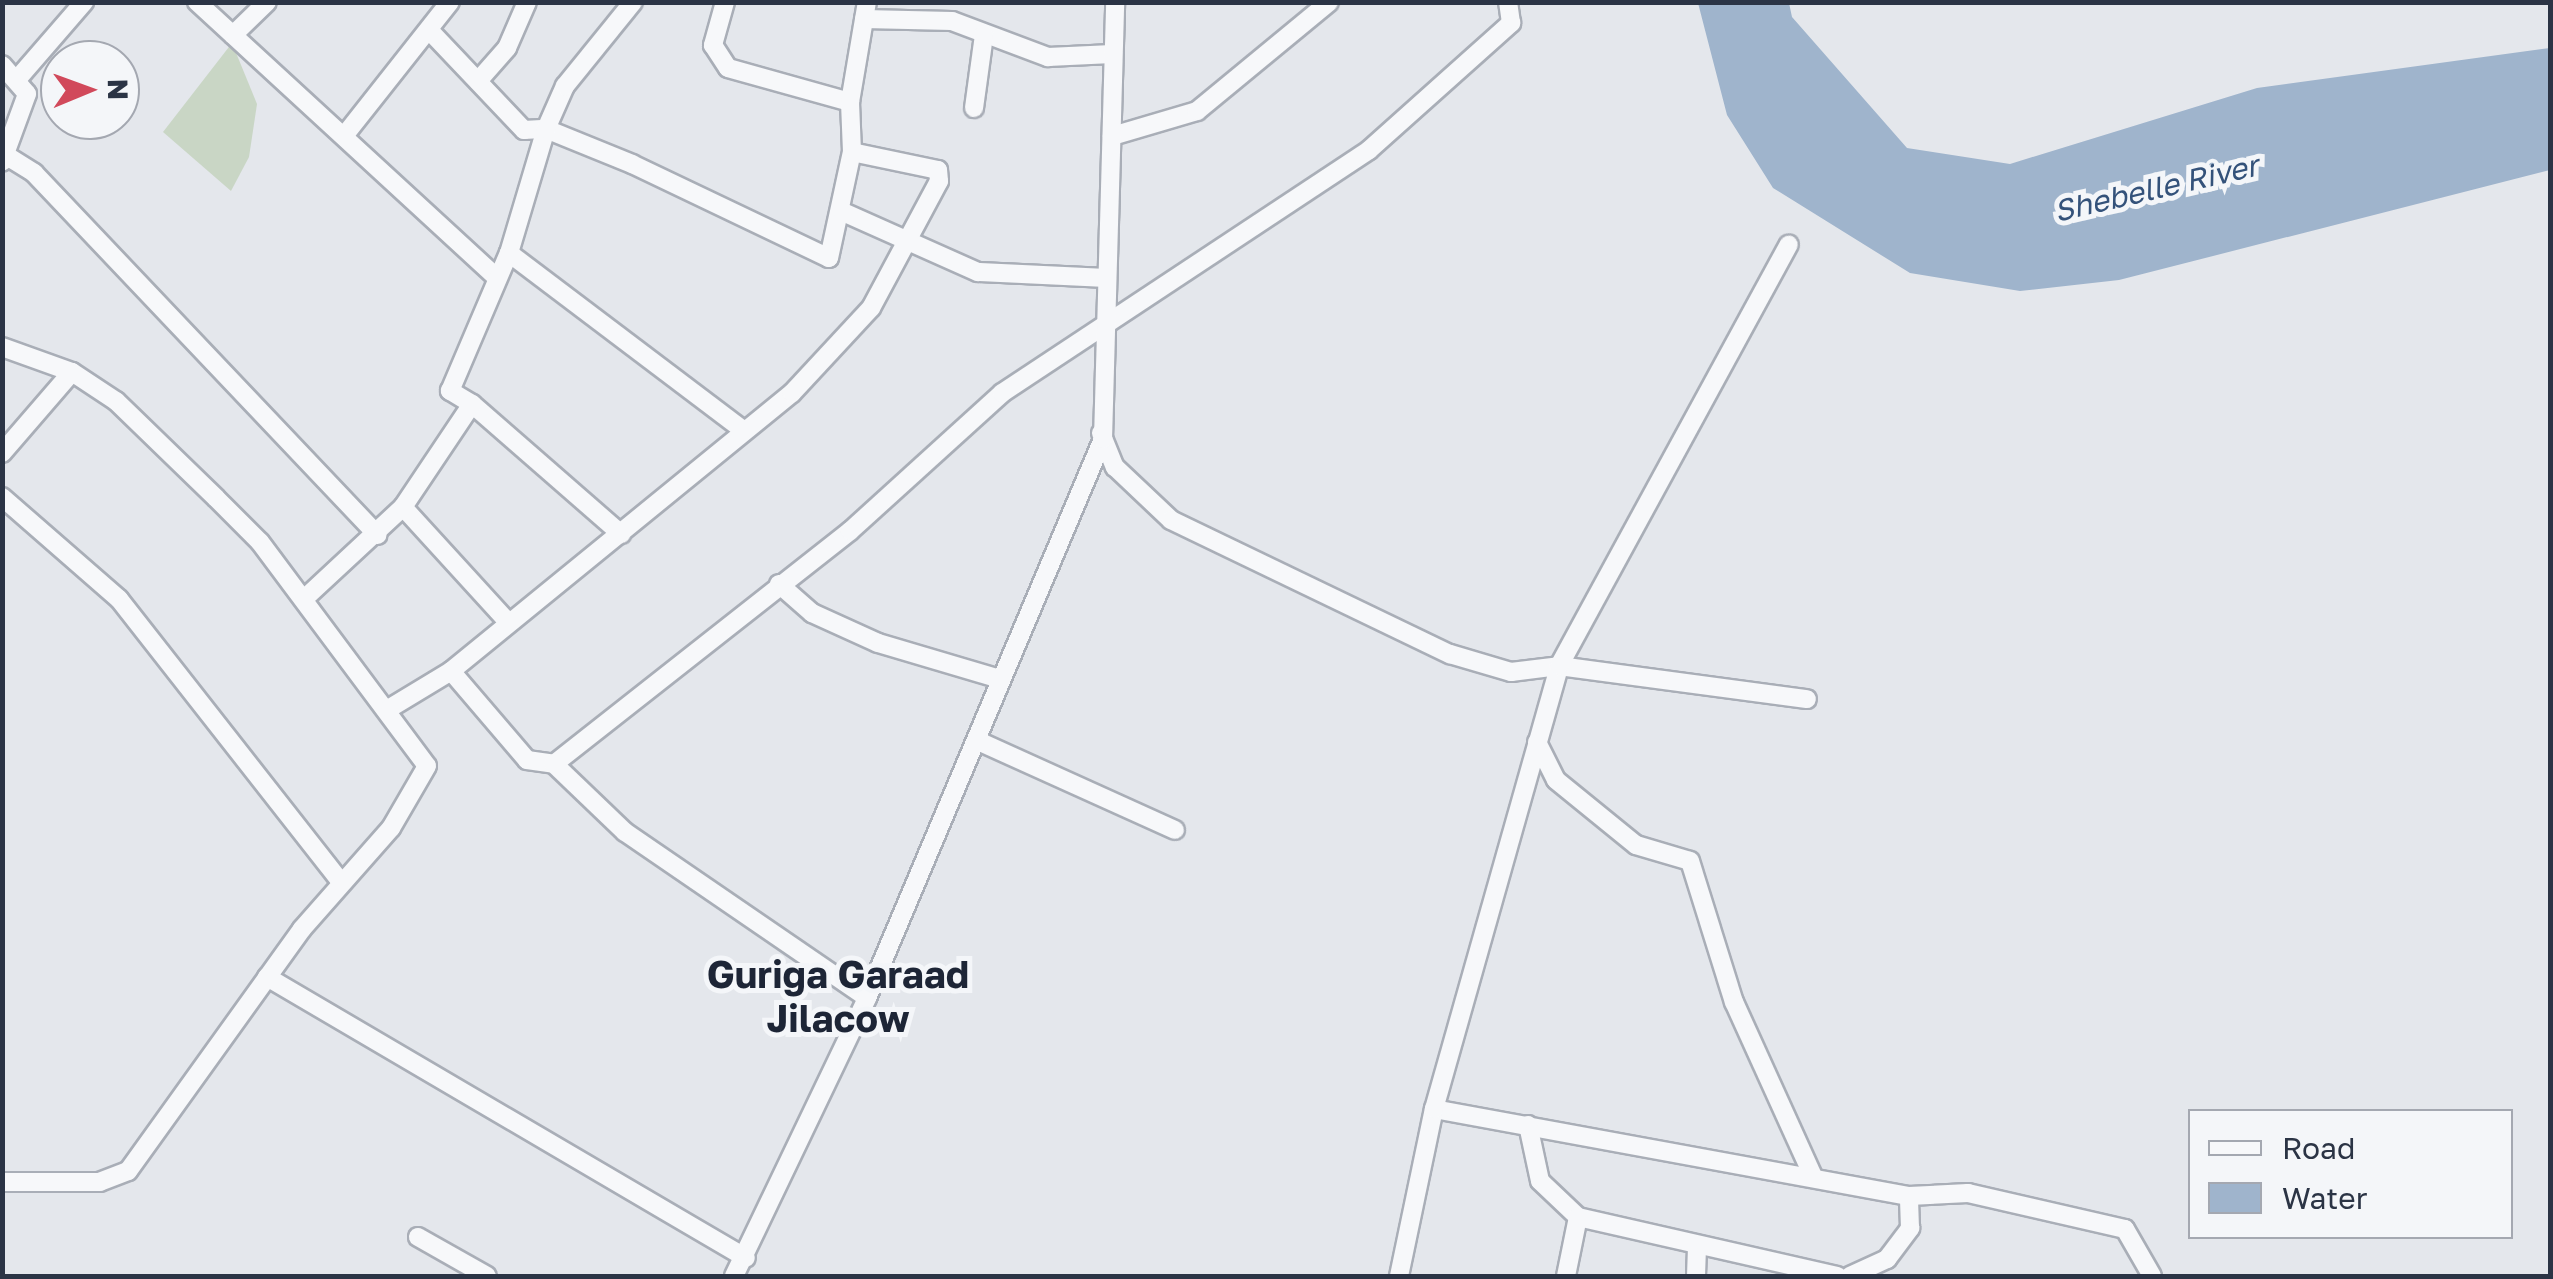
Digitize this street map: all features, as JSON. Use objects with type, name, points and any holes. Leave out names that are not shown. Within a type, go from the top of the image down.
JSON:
[{"type":"street","points":[[20,76],[84,2]]},
{"type":"street","points":[[197,2],[495,276]]},
{"type":"street","points":[[233,36],[267,2]]},
{"type":"street","points":[[344,136],[450,2]]},
{"type":"street","points":[[478,81],[507,48],[526,2]]},
{"type":"street","points":[[621,534],[472,404],[450,391],[495,276],[509,252],[546,129],[564,86],[633,2]]},
{"type":"street","points":[[724,2],[713,45],[728,68],[850,102]]},
{"type":"street","points":[[1115,2],[1112,136],[1100,335],[1101,432],[1115,467],[1171,520],[1282,578],[1382,614],[1450,654],[1510,672],[1558,666],[1808,699]]},
{"type":"street","points":[[1112,136],[1197,111],[1329,2]]},
{"type":"street","points":[[554,764],[778,584],[1002,392],[1100,335],[1369,150],[1511,24],[1508,2]]},
{"type":"street","points":[[429,30],[524,130],[546,129],[829,258],[843,212],[852,152],[850,102],[866,11],[952,21],[1048,57],[1112,54]]},
{"type":"street","points":[[974,108],[984,35]]},
{"type":"street","points":[[2,65],[20,76],[28,94],[4,159],[34,174],[376,535]]},
{"type":"street","points":[[390,708],[451,671],[621,534],[740,428],[792,393],[870,308],[934,205],[938,170],[852,152]]},
{"type":"street","points":[[843,212],[978,272],[1103,278]]},
{"type":"street","points":[[1398,1276],[1434,1109],[1558,666],[1582,638],[1790,245]]},
{"type":"street","points":[[509,252],[740,428]]},
{"type":"street","points":[[2,347],[72,372],[116,402],[216,498],[304,599],[422,751],[423,784],[267,977],[128,1171],[100,1182],[2,1182]]},
{"type":"street","points":[[2,454],[72,372]]},
{"type":"street","points":[[304,599],[403,507],[472,404]]},
{"type":"street","points":[[734,1276],[746,1258],[867,998],[978,740],[996,678],[1101,432]]},
{"type":"street","points":[[2,497],[119,598],[341,882]]},
{"type":"street","points":[[403,507],[508,622]]},
{"type":"street","points":[[778,584],[812,613],[878,643],[996,678]]},
{"type":"street","points":[[451,671],[527,760],[554,764],[625,832],[867,998]]},
{"type":"street","points":[[978,740],[1175,830]]},
{"type":"street","points":[[1537,742],[1556,780],[1636,845],[1690,862],[1734,1002],[1814,1178]]},
{"type":"street","points":[[267,977],[746,1258]]},
{"type":"street","points":[[1434,1109],[1908,1196],[1968,1193],[2125,1230],[2152,1276]]},
{"type":"street","points":[[1528,1125],[1540,1182],[1578,1216],[1697,1247],[1836,1276]]},
{"type":"street","points":[[1850,1276],[1887,1259],[1910,1228],[1908,1196]]},
{"type":"street","points":[[1566,1276],[1578,1216]]},
{"type":"street","points":[[418,1237],[486,1276]]},
{"type":"street","points":[[1696,1276],[1697,1247]]},
{"type":"green space","points":[[232,43],[257,104],[249,157],[231,191],[163,132]]},
{"type":"water","name":"Shebelle River","points":[[1698,3],[1789,3],[1792,17],[1907,148],[2010,164],[2257,88],[2550,48],[2550,170],[2119,280],[2020,291],[1910,273],[1773,188],[1727,115]]},
{"type":"district","name":"Guriga Garaad Jilacow","points":[[838,996]]}]
